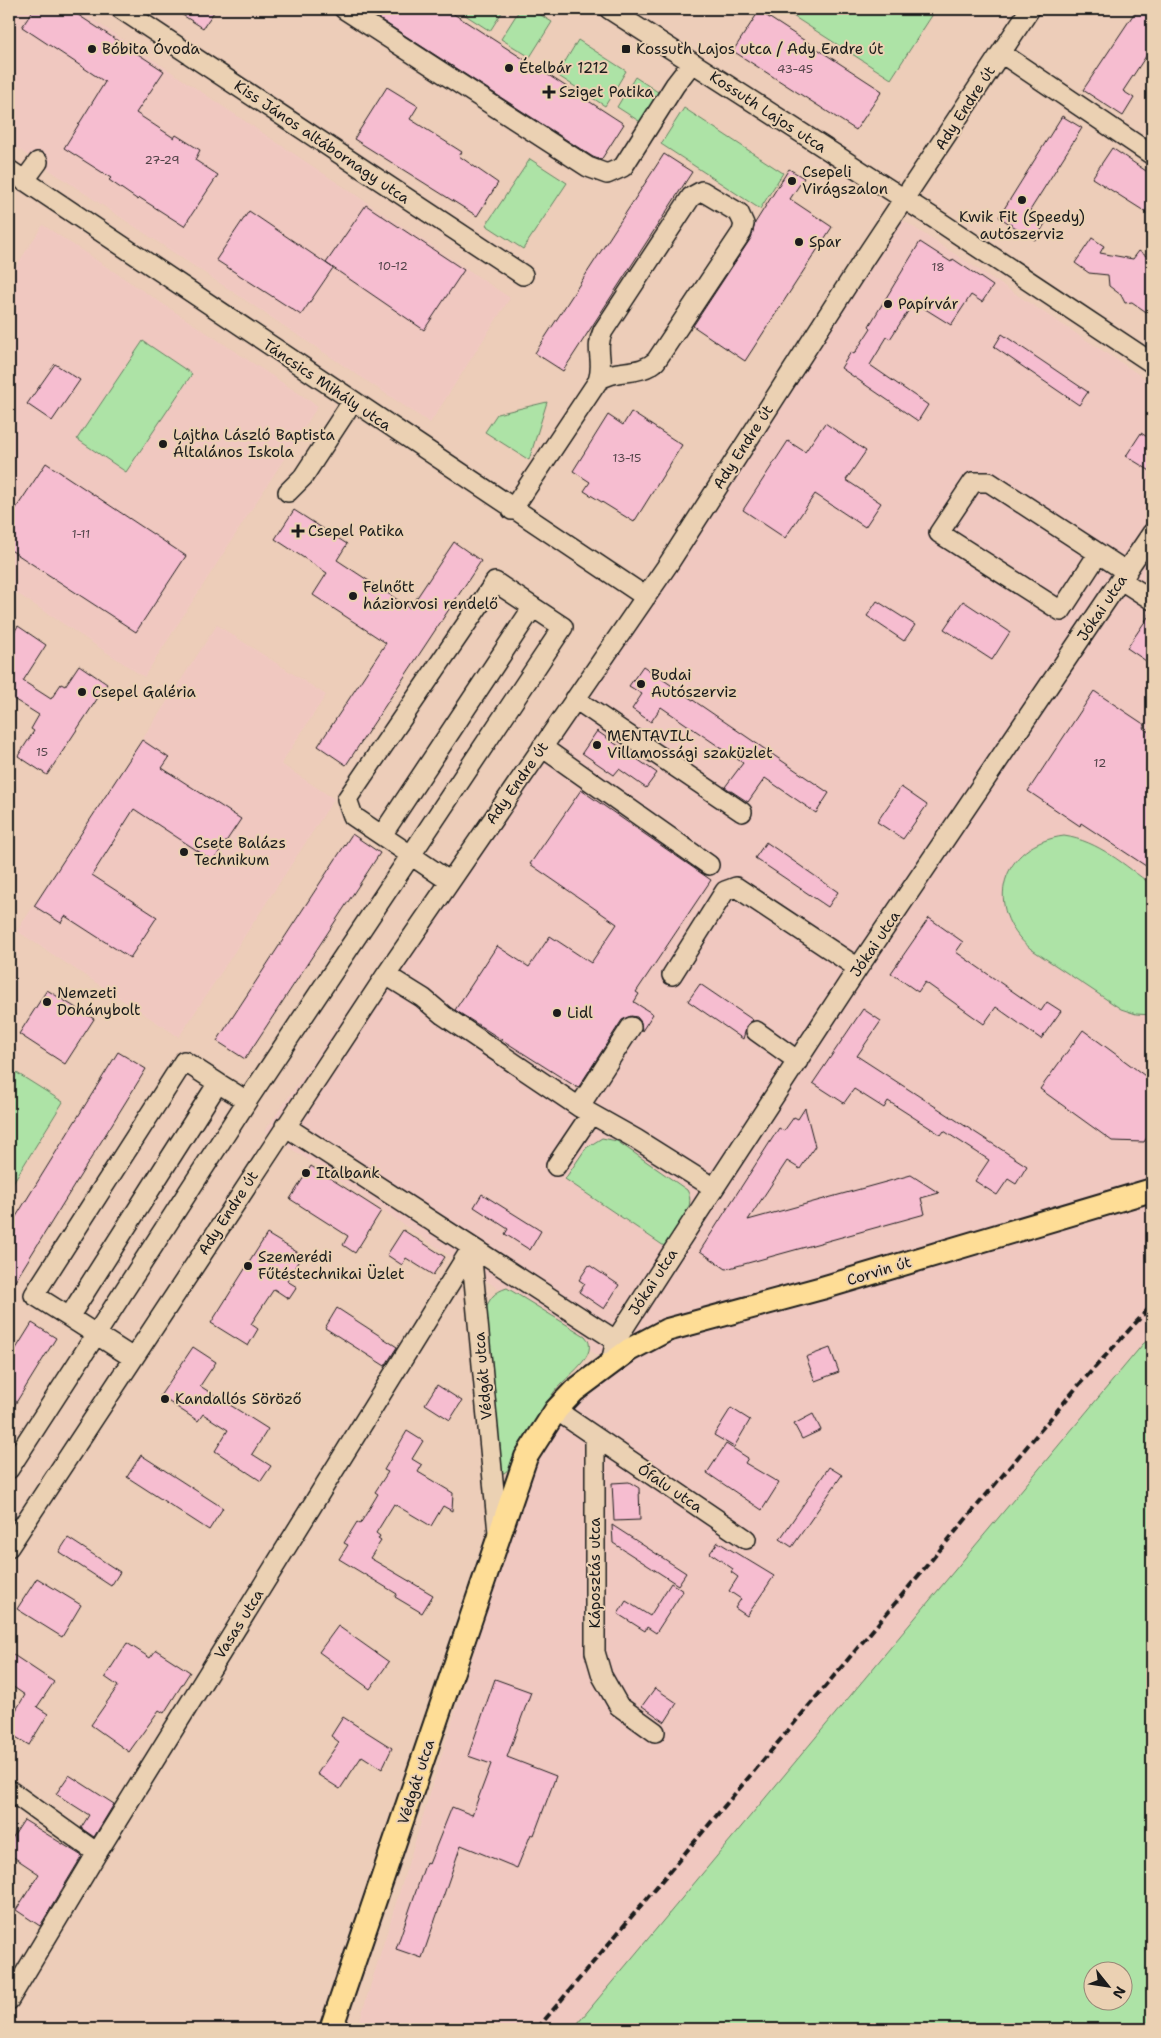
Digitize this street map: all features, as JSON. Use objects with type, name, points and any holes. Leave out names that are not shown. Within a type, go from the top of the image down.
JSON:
[{"type":"main road","name":"Corvin út","points":[[618,1351],[668,1330],[822,1288],[1152,1190]]},
{"type":"main road","name":"Védgát utca","points":[[331,2029],[498,1533],[526,1456],[556,1410],[618,1351]]},
{"type":"street","name":"Kiss János altábornagy utca","points":[[121,9],[523,275]]},
{"type":"street","points":[[344,9],[588,167],[607,174],[623,167],[692,63]]},
{"type":"street","name":"Kossuth Lajos utca","points":[[609,9],[904,199],[1152,363]]},
{"type":"street","name":"Ady Endre út","points":[[9,1547],[285,1126],[449,881],[646,597],[904,199],[1030,9]]},
{"type":"street","points":[[1001,53],[1152,154]]},
{"type":"street","points":[[14,177],[38,162]]},
{"type":"street","name":"Táncsics Mihály utca","points":[[14,177],[512,510],[646,597]]},
{"type":"street","points":[[512,510],[598,381],[602,363],[597,348],[602,331],[691,197],[702,191],[739,213],[744,224],[742,232],[656,361],[649,368],[641,371],[612,373],[598,381]]},
{"type":"street","points":[[288,492],[303,477],[352,402]]},
{"type":"street","points":[[1098,554],[1061,611],[939,533],[973,482],[989,482],[1098,554],[1152,600]]},
{"type":"street","name":"Jókai utca","points":[[618,1351],[714,1188],[858,968],[1152,533]]},
{"type":"street","points":[[9,1469],[247,1101],[412,855],[563,627],[495,582],[348,800],[353,816],[412,855],[449,881]]},
{"type":"street","points":[[382,835],[533,607]]},
{"type":"street","points":[[575,699],[742,812]]},
{"type":"street","points":[[542,747],[708,864]]},
{"type":"street","points":[[672,975],[725,891],[736,887],[858,968]]},
{"type":"street","points":[[386,975],[423,998],[443,1015],[585,1110],[636,1139],[714,1188]]},
{"type":"street","points":[[556,1166],[631,1027]]},
{"type":"street","points":[[756,1031],[798,1061]]},
{"type":"street","points":[[133,1358],[34,1295],[184,1061],[247,1101]]},
{"type":"street","points":[[69,1317],[218,1083]]},
{"type":"street","points":[[285,1126],[471,1249],[618,1351]]},
{"type":"street","name":"Védgát utca","points":[[471,1249],[498,1533]]},
{"type":"street","name":"Vasas utca","points":[[9,2000],[97,1853],[471,1249]]},
{"type":"street","points":[[556,1410],[595,1437]]},
{"type":"street","name":"Ófalu utca","points":[[595,1437],[746,1539]]},
{"type":"street","name":"Káposztás utca","points":[[595,1437],[595,1652],[602,1676],[619,1706],[655,1732]]},
{"type":"street","points":[[9,1790],[97,1853]]},
{"type":"shaded area","points":[[9,9],[77,9],[510,298],[430,423],[9,143]]},
{"type":"shaded area","points":[[898,217],[1152,383],[1152,1337],[1143,1344],[573,2029],[357,2029],[549,1409],[613,1366],[265,1131]]},
{"type":"shaded area","name":"Lajtha László Baptista Általános Iskola","points":[[43,225],[318,406],[144,677],[9,588],[9,277]]},
{"type":"shaded area","name":"Csete Balázs Technikum","points":[[217,625],[326,695],[281,764],[334,799],[179,1037],[17,931]]},
{"type":"green space","points":[[456,9],[504,9],[490,31]]},
{"type":"green space","points":[[520,9],[531,9],[552,22],[530,57],[501,39]]},
{"type":"green space","points":[[782,9],[925,9],[933,14],[891,79]]},
{"type":"green space","points":[[578,40],[626,71],[605,106],[557,75]]},
{"type":"green space","points":[[635,77],[661,94],[642,123],[617,107]]},
{"type":"green space","points":[[684,108],[783,173],[760,209],[661,144]]},
{"type":"green space","points":[[530,159],[567,183],[523,249],[486,225]]},
{"type":"green space","points":[[143,341],[192,374],[126,472],[77,439]]},
{"type":"green space","points":[[547,402],[529,460],[485,432],[497,414]]},
{"type":"green space","points":[[1064,836],[1100,848],[1152,885],[1152,1015],[1136,1014],[1121,1009],[1031,949],[1016,933],[1007,915],[1003,897],[1006,880],[1013,864],[1025,851],[1042,841]]},
{"type":"green space","points":[[9,1068],[63,1102],[9,1189]]},
{"type":"green space","points":[[602,1138],[617,1141],[687,1190],[690,1197],[687,1212],[664,1246],[565,1179],[586,1148]]},
{"type":"green space","points":[[507,1288],[585,1336],[589,1343],[589,1350],[580,1365],[554,1392],[523,1448],[510,1468],[504,1473],[500,1472],[485,1310],[493,1296]]},
{"type":"green space","points":[[1152,1337],[1152,2029],[573,2029],[1143,1344]]},
{"type":"building","points":[[34,9],[69,9],[164,71],[136,113],[174,138],[176,135],[200,150],[195,160],[218,175],[184,226],[140,198],[138,200],[109,180],[111,178],[64,148],[105,82],[22,27]]},
{"type":"building","points":[[173,9],[216,9],[203,28]]},
{"type":"building","points":[[364,9],[446,9],[624,124],[601,160],[593,157]]},
{"type":"building","points":[[1137,9],[1152,9],[1152,47],[1123,91],[1134,98],[1123,116],[1083,90]]},
{"type":"building","points":[[759,11],[882,91],[856,130],[733,51]]},
{"type":"building","points":[[387,87],[418,106],[410,119],[462,152],[459,156],[498,183],[477,216],[354,139]]},
{"type":"building","points":[[1062,116],[1082,128],[1029,212],[1046,222],[1035,240],[999,217]]},
{"type":"building","points":[[1112,148],[1152,175],[1152,216],[1092,178]]},
{"type":"building","points":[[664,154],[692,172],[563,371],[535,353]]},
{"type":"building","points":[[789,169],[804,178],[790,199],[832,227],[745,361],[693,326],[751,238],[755,223]]},
{"type":"building","points":[[366,205],[464,270],[424,330],[326,263]]},
{"type":"building","points":[[249,211],[333,268],[301,315],[216,260]]},
{"type":"building","points":[[1092,238],[1104,246],[1100,253],[1133,259],[1139,251],[1152,260],[1152,316],[1132,302],[1125,303],[1121,295],[1109,286],[1108,275],[1089,273],[1075,263]]},
{"type":"building","points":[[920,242],[951,262],[953,259],[993,286],[982,302],[971,295],[951,325],[914,302],[890,339],[887,337],[870,365],[928,405],[918,421],[841,368],[851,352],[854,354],[871,328],[869,326]]},
{"type":"building","points":[[1002,334],[1088,392],[1079,405],[994,347]]},
{"type":"building","points":[[55,364],[80,380],[52,421],[27,404]]},
{"type":"building","points":[[631,412],[682,445],[634,522],[584,491],[590,482],[573,471],[608,415],[623,425]]},
{"type":"building","points":[[825,423],[866,451],[846,480],[881,503],[865,527],[815,494],[785,538],[743,510],[788,441],[805,452]]},
{"type":"building","points":[[1141,433],[1152,440],[1152,472],[1126,456]]},
{"type":"building","points":[[46,463],[186,556],[136,632],[9,549],[9,519]]},
{"type":"building","points":[[294,510],[347,544],[337,560],[410,608],[454,542],[481,561],[346,765],[318,746],[386,643],[313,595],[327,573],[275,539]]},
{"type":"building","points":[[877,601],[915,625],[904,641],[867,616]]},
{"type":"building","points":[[963,601],[1010,632],[992,660],[944,629]]},
{"type":"building","points":[[1152,611],[1152,665],[1127,648]]},
{"type":"building","points":[[18,626],[46,645],[23,681],[51,699],[61,684],[65,686],[79,665],[107,684],[47,775],[18,756],[34,731],[31,729],[39,715],[12,698],[9,702],[9,640]]},
{"type":"building","points":[[643,666],[829,793],[816,813],[765,778],[748,802],[725,787],[743,763],[661,707],[651,722],[632,709],[642,694],[629,686]]},
{"type":"building","points":[[1094,691],[1145,725],[1143,728],[1152,734],[1152,870],[1081,823],[1080,826],[1028,791]]},
{"type":"building","points":[[597,731],[657,773],[646,788],[619,769],[614,775],[582,753]]},
{"type":"building","points":[[142,740],[169,758],[162,768],[241,819],[213,861],[134,809],[92,875],[157,917],[130,958],[65,916],[61,923],[34,906]]},
{"type":"building","points":[[901,787],[927,805],[903,839],[877,822]]},
{"type":"building","points":[[581,790],[711,880],[636,992],[639,994],[634,1002],[653,1014],[642,1031],[641,1022],[637,1017],[631,1016],[622,1020],[578,1088],[455,1010],[497,946],[529,967],[550,936],[591,963],[617,924],[530,864]]},
{"type":"building","points":[[352,834],[380,853],[245,1059],[217,1041]]},
{"type":"building","points":[[766,842],[838,892],[828,907],[755,858]]},
{"type":"building","points":[[929,918],[963,942],[956,952],[1041,1011],[1047,1002],[1061,1011],[1041,1039],[996,1007],[984,1024],[925,982],[918,992],[891,973]]},
{"type":"building","points":[[700,984],[753,1020],[747,1025],[743,1039],[688,1001]]},
{"type":"building","points":[[47,990],[94,1019],[65,1064],[19,1034]]},
{"type":"building","points":[[863,1009],[881,1021],[857,1056],[1027,1166],[1016,1184],[1008,1179],[997,1195],[975,1181],[989,1160],[944,1131],[941,1135],[888,1101],[884,1108],[854,1089],[844,1103],[813,1083]]},
{"type":"building","points":[[1083,1030],[1152,1081],[1152,1130],[1144,1142],[1112,1141],[1040,1089]]},
{"type":"building","points":[[118,1052],[146,1069],[9,1291],[9,1228]]},
{"type":"building","points":[[805,1108],[815,1146],[800,1169],[787,1161],[748,1220],[911,1175],[939,1193],[921,1198],[925,1214],[726,1269],[700,1251],[779,1128],[784,1131],[794,1117],[798,1119]]},
{"type":"building","points":[[311,1166],[381,1211],[355,1253],[343,1245],[348,1236],[290,1199]]},
{"type":"building","points":[[482,1194],[541,1231],[530,1250],[505,1234],[508,1229],[474,1207]]},
{"type":"building","points":[[403,1230],[445,1257],[433,1275],[406,1258],[402,1265],[387,1255]]},
{"type":"building","points":[[267,1234],[302,1255],[287,1281],[297,1287],[289,1299],[274,1289],[251,1324],[258,1329],[248,1346],[211,1323]]},
{"type":"building","points":[[589,1265],[619,1285],[604,1309],[579,1292],[585,1284],[579,1280]]},
{"type":"building","points":[[337,1308],[397,1347],[385,1366],[325,1328]]},
{"type":"building","points":[[32,1323],[56,1338],[9,1414],[9,1360]]},
{"type":"building","points":[[193,1347],[216,1362],[200,1386],[268,1429],[252,1454],[271,1466],[261,1481],[215,1451],[228,1430],[203,1414],[198,1421],[160,1396]]},
{"type":"building","points":[[830,1348],[839,1372],[815,1381],[806,1357]]},
{"type":"building","points":[[437,1385],[462,1401],[450,1420],[425,1404]]},
{"type":"building","points":[[731,1408],[750,1420],[734,1447],[714,1435]]},
{"type":"building","points":[[813,1414],[821,1430],[802,1439],[794,1424]]},
{"type":"building","points":[[407,1431],[423,1441],[412,1459],[422,1465],[418,1472],[453,1493],[452,1511],[443,1506],[431,1526],[394,1504],[376,1533],[380,1536],[378,1539],[381,1541],[370,1558],[433,1595],[422,1613],[395,1597],[397,1594],[339,1559],[348,1545],[344,1543],[357,1522],[360,1524],[378,1494],[375,1492],[388,1472],[384,1470]]},
{"type":"building","points":[[726,1444],[748,1458],[745,1463],[779,1483],[762,1510],[707,1473]]},
{"type":"building","points":[[141,1455],[223,1508],[209,1530],[127,1477]]},
{"type":"building","points":[[829,1467],[842,1475],[792,1547],[780,1539]]},
{"type":"building","points":[[629,1482],[639,1488],[640,1520],[614,1521],[612,1483]]},
{"type":"building","points":[[612,1525],[686,1573],[678,1585],[613,1543]]},
{"type":"building","points":[[68,1538],[120,1572],[111,1586],[59,1552]]},
{"type":"building","points":[[718,1542],[774,1576],[747,1616],[735,1608],[741,1599],[729,1591],[738,1577],[731,1572],[733,1569],[710,1553]]},
{"type":"building","points":[[37,1578],[81,1605],[62,1637],[17,1609]]},
{"type":"building","points":[[671,1583],[683,1591],[656,1633],[647,1627],[645,1631],[618,1614],[626,1601],[650,1616]]},
{"type":"building","points":[[338,1626],[389,1662],[370,1689],[319,1652]]},
{"type":"building","points":[[127,1643],[150,1658],[156,1650],[190,1672],[164,1713],[159,1710],[129,1752],[91,1725],[118,1686],[105,1677]]},
{"type":"building","points":[[9,1652],[54,1682],[37,1707],[48,1714],[29,1745],[9,1733],[9,1722],[25,1695],[9,1684]]},
{"type":"building","points":[[495,1679],[531,1692],[507,1757],[556,1776],[534,1835],[531,1834],[517,1868],[461,1845],[422,1958],[396,1949],[426,1862],[429,1864],[452,1807],[472,1815],[491,1764],[468,1756]]},
{"type":"building","points":[[655,1688],[677,1703],[665,1722],[642,1706]]},
{"type":"building","points":[[343,1717],[392,1748],[382,1769],[362,1756],[340,1789],[317,1774],[339,1742],[331,1736]]},
{"type":"building","points":[[69,1775],[114,1804],[94,1837],[81,1828],[89,1815],[56,1794]]},
{"type":"building","points":[[24,1820],[82,1856],[40,1926],[16,1910],[39,1874],[9,1854],[9,1843]]},
{"type":"railway","points":[[537,2029],[1077,1387],[1152,1305]]},
{"type":"place","name":"Bóbita Óvoda","points":[[92,49]]},
{"type":"place","name":"Kossuth Lajos utca / Ady Endre út","points":[[626,49]]},
{"type":"place","name":"Ételbár 1212","points":[[509,68]]},
{"type":"place","name":"Sziget Patika","points":[[549,92]]},
{"type":"place","name":"Csepeli Virágszalon","points":[[792,181]]},
{"type":"place","name":"Kwik Fit (Speedy) autószerviz","points":[[1022,200]]},
{"type":"place","name":"Spar","points":[[799,242]]},
{"type":"place","name":"Papírvár","points":[[888,304]]},
{"type":"place","name":"Lajtha László Baptista Általános Iskola","points":[[163,444]]},
{"type":"place","name":"Csepel Patika","points":[[298,531]]},
{"type":"place","name":"Felnőtt háziorvosi rendelő","points":[[353,596]]},
{"type":"place","name":"Budai Autószerviz","points":[[641,684]]},
{"type":"place","name":"Csepel Galéria","points":[[82,692]]},
{"type":"place","name":"MENTAVILL Villamossági szaküzlet","points":[[597,745]]},
{"type":"place","name":"Csete Balázs Technikum","points":[[184,852]]},
{"type":"place","name":"Nemzeti Dohánybolt","points":[[47,1002]]},
{"type":"place","name":"Lidl","points":[[557,1013]]},
{"type":"place","name":"Italbank","points":[[306,1173]]},
{"type":"place","name":"Szemerédi Fűtéstechnikai Üzlet","points":[[248,1266]]},
{"type":"place","name":"Kandallós Söröző","points":[[165,1399]]}]
